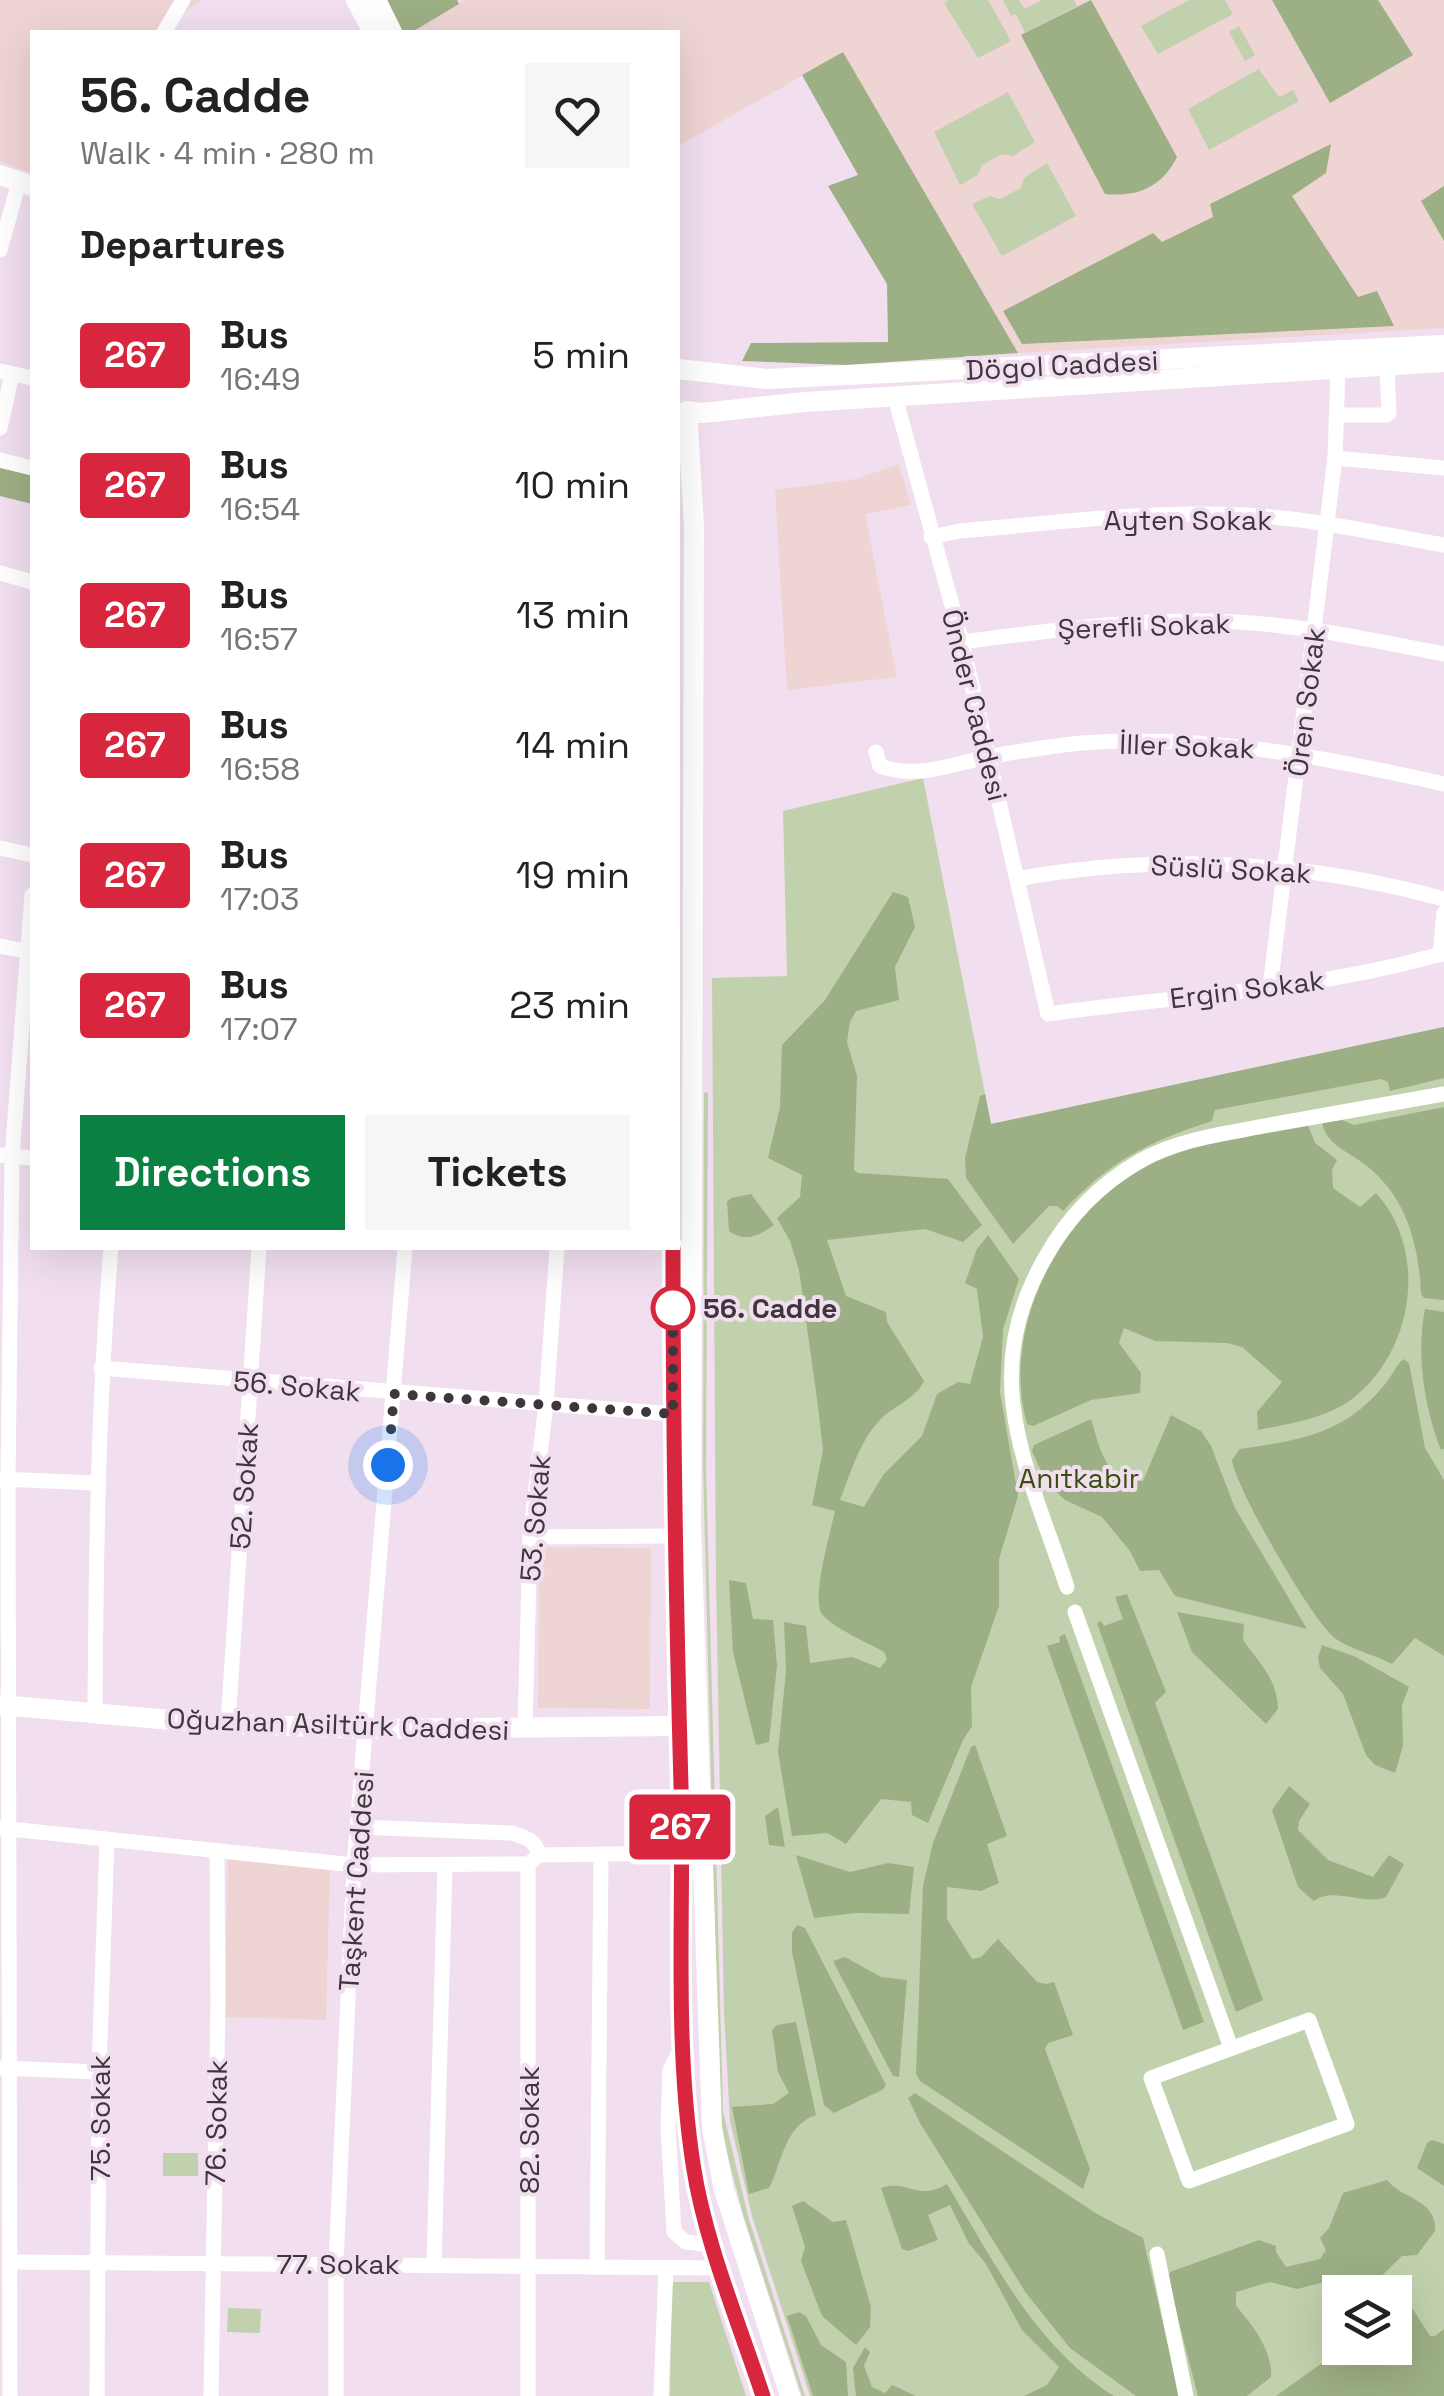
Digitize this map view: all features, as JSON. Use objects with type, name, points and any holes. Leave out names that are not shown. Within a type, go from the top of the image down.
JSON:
[{"type":"main road","points":[[356,0],[372,30]]},
{"type":"main road","points":[[376,0],[391,30]]},
{"type":"main road","name":"Dögol Caddesi","points":[[680,368],[767,379],[1444,345]]},
{"type":"main road","name":"Dögol Caddesi","points":[[682,414],[805,402],[1444,362]]},
{"type":"main road","points":[[680,371],[691,387],[692,397],[682,414],[690,449],[694,524],[691,1526],[712,2128],[724,2190],[790,2396]]},
{"type":"main road","points":[[673,1250],[673,1536],[684,2042],[694,2167],[719,2268],[763,2396]]},
{"type":"main road","name":"Oğuzhan Asiltürk Caddesi","points":[[5,1706],[228,1724],[366,1729],[678,1726]]},
{"type":"street","points":[[165,30],[183,0]]},
{"type":"street","points":[[0,250],[16,186]]},
{"type":"street","points":[[1339,415],[1386,416],[1387,365]]},
{"type":"street","name":"Ören Sokak","points":[[1270,988],[1336,458],[1338,368]]},
{"type":"street","points":[[0,428],[6,373]]},
{"type":"street","name":"Önder Caddesi","points":[[895,398],[962,642],[1048,1014]]},
{"type":"street","points":[[1336,458],[1444,468]]},
{"type":"street","points":[[0,460],[30,468]]},
{"type":"street","name":"Ayten Sokak","points":[[931,536],[1151,515],[1247,514],[1444,545]]},
{"type":"street","points":[[0,573],[30,581]]},
{"type":"street","name":"Şerefli Sokak","points":[[962,642],[1145,621],[1240,622],[1314,630],[1444,654]]},
{"type":"street","name":"İller Sokak","points":[[876,752],[880,766],[894,771],[932,771],[988,757],[1083,743],[1254,748],[1444,784]]},
{"type":"street","points":[[0,848],[30,855]]},
{"type":"street","name":"Süslü Sokak","points":[[1017,879],[1108,864],[1146,863],[1343,876],[1444,898]]},
{"type":"street","points":[[1442,954],[1444,913]]},
{"type":"street","points":[[0,946],[30,952],[19,1074],[6,1156],[4,2068],[10,2262],[5,2365],[10,2396]]},
{"type":"street","name":"Ergin Sokak","points":[[1048,1014],[1270,988],[1398,967],[1442,954]]},
{"type":"street","points":[[0,1072],[19,1074]]},
{"type":"street","points":[[1067,1587],[1020,1443],[1011,1384],[1014,1345],[1025,1297],[1062,1230],[1108,1183],[1165,1149],[1213,1136],[1444,1094]]},
{"type":"street","points":[[95,1712],[96,1483],[112,1250]]},
{"type":"street","name":"52. Sokak","points":[[228,1724],[260,1250]]},
{"type":"street","name":"Taşkent Caddesi","points":[[336,2396],[336,2264],[354,1865],[405,1250]]},
{"type":"street","name":"53. Sokak","points":[[524,1730],[530,1538],[546,1404],[557,1250]]},
{"type":"street","name":"56. Sokak","points":[[101,1368],[673,1414]]},
{"type":"street","points":[[4,1480],[96,1483]]},
{"type":"street","points":[[530,1538],[673,1536]]},
{"type":"street","points":[[1076,1612],[1231,2048]]},
{"type":"street","points":[[358,1827],[512,1833],[537,1846],[533,1859]]},
{"type":"street","points":[[4,1829],[354,1865],[445,1866],[680,1853]]},
{"type":"street","name":"75. Sokak","points":[[97,2396],[99,2072],[107,1840]]},
{"type":"street","name":"76. Sokak","points":[[210,2396],[217,1851]]},
{"type":"street","points":[[598,2266],[601,1856]]},
{"type":"street","name":"82. Sokak","points":[[528,2396],[533,1859]]},
{"type":"street","points":[[434,2265],[445,1866]]},
{"type":"street","points":[[1309,2020],[1333,2070],[1347,2124],[1264,2162],[1190,2181],[1152,2078],[1231,2048],[1309,2020]]},
{"type":"street","points":[[684,2042],[670,2070],[668,2127],[674,2232],[686,2242],[713,2246]]},
{"type":"street","points":[[4,2068],[99,2072]]},
{"type":"street","points":[[1156,2254],[1186,2396]]},
{"type":"street","name":"77. Sokak","points":[[10,2262],[719,2268]]},
{"type":"street","points":[[662,2396],[666,2267]]},
{"type":"street","points":[[662,2329],[680,2325]]},
{"type":"shaded area","points":[[0,0],[201,0],[160,30],[30,30],[30,172],[0,161]]},
{"type":"shaded area","points":[[464,0],[1444,0],[1444,328],[1018,353],[843,53],[680,145],[680,30],[414,30]]},
{"type":"shaded area","points":[[899,464],[911,505],[865,514],[897,677],[787,690],[775,490],[856,479]]},
{"type":"shaded area","points":[[539,1547],[651,1548],[650,1709],[538,1708]]},
{"type":"shaded area","points":[[228,1857],[330,1870],[326,2020],[225,2017]]},
{"type":"green space","points":[[387,0],[457,0],[459,4],[415,30],[400,30]]},
{"type":"green space","points":[[988,0],[1011,41],[978,58],[944,3]]},
{"type":"green space","points":[[1003,0],[1019,0],[1025,9],[1042,0],[1074,0],[1077,6],[1025,33],[1016,14],[1011,16]]},
{"type":"green space","points":[[1091,0],[1177,157],[1164,176],[1138,192],[1105,194],[1021,35]]},
{"type":"green space","points":[[1189,0],[1225,0],[1233,14],[1158,54],[1141,26]]},
{"type":"green space","points":[[1272,0],[1378,0],[1413,55],[1330,103]]},
{"type":"green space","points":[[1239,26],[1255,55],[1245,61],[1229,32]]},
{"type":"green space","points":[[843,52],[1018,353],[847,365],[742,361],[751,343],[888,342],[887,284],[828,186],[858,175],[802,75]]},
{"type":"green space","points":[[1259,69],[1279,97],[1293,90],[1299,101],[1209,150],[1188,109]]},
{"type":"green space","points":[[1008,92],[1035,142],[1013,156],[1002,154],[982,165],[978,175],[960,185],[934,132]]},
{"type":"green space","points":[[1331,144],[1326,173],[1292,196],[1358,297],[1377,291],[1394,326],[1022,344],[1003,311],[1153,233],[1162,242],[1213,217],[1210,204]]},
{"type":"green space","points":[[1047,163],[1076,216],[1002,256],[972,204],[990,196],[1000,199],[1021,188],[1024,178]]},
{"type":"green space","points":[[1444,186],[1444,241],[1421,201]]},
{"type":"green space","points":[[0,468],[30,475],[30,504],[0,496]]},
{"type":"green space","name":"Anıtkabir","points":[[923,778],[991,1124],[1444,1027],[1444,2396],[810,2396],[752,2216],[730,2121],[724,2013],[716,1581],[712,978],[787,976],[783,811]]},
{"type":"green space","points":[[893,892],[908,897],[915,927],[895,967],[899,1000],[856,1011],[850,1022],[847,1042],[857,1076],[854,1170],[948,1179],[982,1225],[963,1242],[925,1229],[827,1240],[846,1296],[886,1312],[887,1322],[924,1381],[871,1430],[840,1500],[864,1507],[883,1475],[922,1436],[937,1394],[958,1382],[970,1384],[983,1337],[977,1289],[965,1283],[977,1249],[988,1235],[1019,1279],[1003,1329],[1000,1392],[1018,1496],[999,1559],[999,1606],[971,1687],[972,1726],[928,1823],[912,1815],[911,1802],[881,1799],[846,1844],[827,1833],[792,1836],[778,1752],[786,1671],[784,1622],[806,1626],[810,1663],[852,1657],[880,1668],[887,1659],[884,1652],[827,1619],[819,1606],[820,1580],[835,1511],[812,1505],[823,1450],[817,1399],[799,1270],[790,1241],[777,1218],[800,1197],[802,1175],[768,1158],[780,1107],[782,1045],[825,1000]]},
{"type":"green space","points":[[1444,1027],[1444,1078],[1390,1091],[1388,1082],[1381,1079],[1215,1110],[1212,1121],[1168,1137],[1114,1166],[1063,1211],[1049,1206],[1013,1244],[966,1178],[965,1158],[980,1096],[985,1094],[991,1124]]},
{"type":"green space","points":[[708,1092],[706,1467],[723,2111],[748,2216],[805,2396],[744,2218],[720,2127],[703,1467],[704,1093]]},
{"type":"green space","points":[[1444,1107],[1444,1300],[1424,1298],[1421,1294],[1414,1241],[1392,1193],[1367,1166],[1334,1143],[1322,1123],[1342,1120],[1354,1125]]},
{"type":"green space","points":[[1308,1125],[1315,1143],[1337,1160],[1332,1170],[1333,1188],[1360,1207],[1376,1193],[1393,1217],[1403,1243],[1408,1271],[1401,1328],[1373,1379],[1352,1399],[1331,1411],[1258,1430],[1257,1412],[1282,1382],[1242,1347],[1155,1341],[1124,1328],[1119,1343],[1141,1373],[1140,1393],[1091,1400],[1033,1426],[1027,1424],[1021,1388],[1022,1350],[1030,1313],[1063,1244],[1086,1214],[1113,1188],[1163,1159],[1224,1140]]},
{"type":"green space","points":[[751,1194],[774,1225],[741,1237],[729,1231],[727,1202]]},
{"type":"green space","points":[[1425,1309],[1444,1312],[1441,1450],[1423,1380],[1421,1344]]},
{"type":"green space","points":[[1403,1359],[1409,1363],[1425,1448],[1444,1480],[1444,1656],[1415,1638],[1392,1664],[1342,1643],[1325,1628],[1260,1525],[1232,1460],[1240,1449],[1299,1439],[1333,1427],[1365,1405]]},
{"type":"green space","points":[[1171,1415],[1201,1431],[1211,1446],[1235,1508],[1307,1629],[1175,1596],[1159,1570],[1140,1571],[1130,1551],[1102,1517],[1065,1500],[1046,1482],[1032,1451],[1034,1445],[1091,1419],[1101,1452],[1112,1470],[1130,1480],[1143,1481]]},
{"type":"green space","points":[[729,1580],[746,1583],[753,1619],[773,1620],[777,1665],[769,1742],[756,1745],[733,1652]]},
{"type":"green space","points":[[1127,1594],[1166,1692],[1155,1703],[1263,2000],[1236,2012],[1097,1623],[1101,1621],[1104,1626],[1123,1619],[1115,1597]]},
{"type":"green space","points":[[1177,1612],[1244,1624],[1243,1640],[1266,1672],[1277,1698],[1278,1709],[1266,1724],[1192,1652]]},
{"type":"green space","points":[[1065,1634],[1204,2022],[1183,2030],[1047,1646],[1060,1642],[1059,1637]]},
{"type":"green space","points":[[1322,1645],[1356,1657],[1409,1687],[1402,1705],[1403,1746],[1395,1773],[1375,1765],[1366,1755],[1343,1694],[1320,1668]]},
{"type":"green space","points":[[975,1745],[1007,1836],[987,1844],[999,1883],[981,1891],[947,1887],[947,1919],[972,1959],[981,1957],[998,1939],[1037,1982],[1054,1982],[1073,2035],[1048,2043],[1045,2049],[1090,2169],[1083,2189],[920,2081],[916,2074],[923,1886],[933,1843]]},
{"type":"green space","points":[[1289,1786],[1310,1804],[1298,1830],[1328,1860],[1373,1877],[1389,1855],[1404,1864],[1386,1897],[1330,1895],[1314,1901],[1298,1887],[1272,1810]]},
{"type":"green space","points":[[778,1807],[785,1847],[769,1845],[765,1816]]},
{"type":"green space","points":[[796,1855],[850,1872],[888,1863],[914,1867],[909,1914],[856,1913],[814,1918]]},
{"type":"green space","points":[[797,1925],[805,1928],[886,2085],[834,2113],[824,2105],[792,1952],[792,1933]]},
{"type":"green space","points":[[845,1957],[881,1977],[907,1980],[899,2077],[893,2076],[833,1961]]},
{"type":"green space","points":[[796,2022],[816,2115],[805,2120],[790,2136],[769,2188],[749,2194],[732,2107],[773,2104],[789,2093],[778,2072],[772,2030],[777,2025]]},
{"type":"green space","points":[[915,2093],[1097,2214],[1143,2238],[1180,2396],[1136,2396],[1070,2348],[1026,2293],[920,2123],[908,2098]]},
{"type":"green space","points":[[1432,2140],[1444,2144],[1444,2186],[1417,2168]]},
{"type":"green space","points":[[163,2153],[198,2153],[198,2176],[163,2176]]},
{"type":"green space","points":[[1387,2180],[1431,2212],[1435,2231],[1417,2255],[1402,2256],[1382,2275],[1322,2275],[1322,2283],[1297,2289],[1270,2282],[1236,2292],[1236,2306],[1265,2348],[1271,2377],[1247,2396],[1198,2396],[1168,2280],[1170,2272],[1259,2240],[1276,2246],[1286,2267],[1320,2259],[1326,2250],[1320,2238],[1329,2228],[1343,2193]]},
{"type":"green space","points":[[947,2184],[1039,2328],[1086,2376],[1114,2396],[1024,2396],[1047,2385],[1059,2367],[1022,2330],[950,2205],[928,2215],[938,2240],[908,2251],[902,2249],[881,2188],[899,2186],[928,2191]]},
{"type":"green space","points":[[803,2201],[833,2222],[846,2220],[871,2307],[870,2327],[856,2345],[822,2316],[801,2261],[805,2247],[792,2206]]},
{"type":"green space","points":[[671,2282],[709,2282],[746,2396],[670,2396]]},
{"type":"green space","points":[[228,2308],[261,2309],[260,2333],[227,2332]]},
{"type":"green space","points":[[1412,2308],[1430,2336],[1444,2329],[1444,2396],[1276,2396],[1322,2363],[1412,2365]]},
{"type":"green space","points":[[799,2312],[806,2316],[821,2345],[846,2362],[848,2396],[813,2396],[787,2316]]},
{"type":"green space","points":[[865,2347],[870,2352],[864,2366],[872,2387],[885,2393],[892,2385],[916,2396],[856,2396],[853,2368]]},
{"type":"bus line","name":"267","points":[[673,1250],[673,1522],[689,2129],[694,2167],[719,2268],[763,2396]]},
{"type":"place","name":"56. Cadde","points":[[673,1308]]},
{"type":"route","points":[[388,1465],[394,1394],[673,1414],[673,1308]]}]
